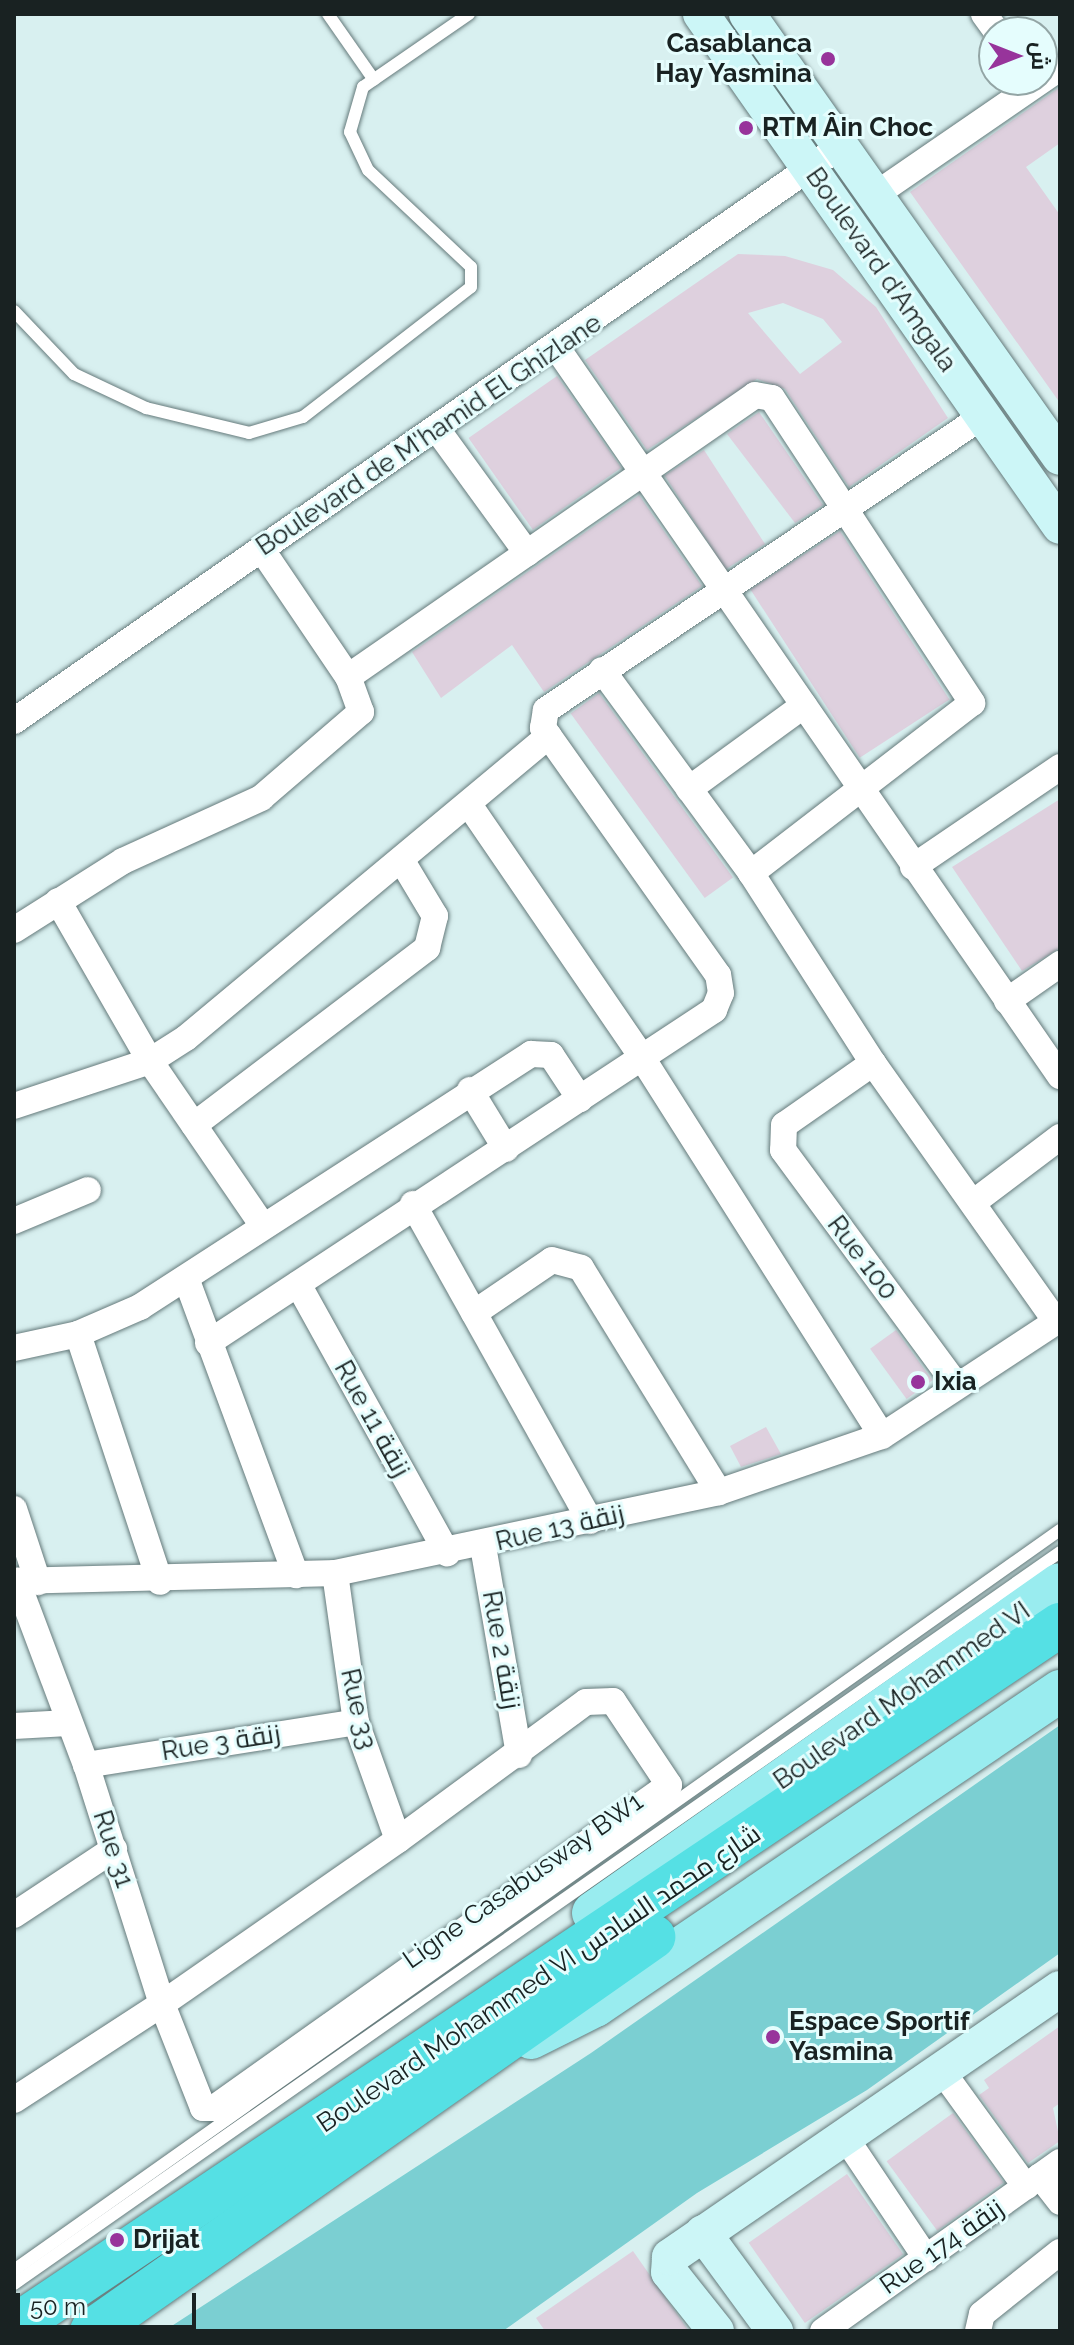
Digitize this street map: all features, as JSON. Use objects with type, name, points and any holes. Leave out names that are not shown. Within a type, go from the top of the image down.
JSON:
[{"type":"highway","name":"Boulevard Mohammed VI شارع محمد السادس","points":[[14,2327],[244,2179],[1060,1625]]},
{"type":"highway","name":"Boulevard Mohammed VI شارع محمد السادس","points":[[92,2331],[1060,1656]]},
{"type":"main road","name":"Boulevard Mohammed VI","points":[[244,2179],[382,2062],[1060,1584]]},
{"type":"main road","points":[[496,2048],[595,2006],[1060,1691]]},
{"type":"street","name":"Boulevard d'Amgala","points":[[701,14],[1060,526]]},
{"type":"street","name":"Boulevard d'Amgala","points":[[747,14],[875,195],[1054,437]]},
{"type":"street","points":[[875,195],[1013,96]]},
{"type":"street","name":"Boulevard de M'hamid El Ghizlane","points":[[14,721],[439,432],[841,146]]},
{"type":"street","points":[[557,348],[731,591],[861,791],[1060,1076]]},
{"type":"street","points":[[348,677],[644,470],[763,394],[849,509],[972,703],[751,873]]},
{"type":"street","points":[[208,1343],[413,1204],[506,1149],[714,1010],[721,983],[549,736],[546,710],[602,670],[731,591],[983,416]]},
{"type":"street","points":[[439,432],[527,553]]},
{"type":"street","points":[[14,930],[123,861],[261,798],[361,712],[348,677],[262,550]]},
{"type":"street","points":[[602,670],[751,873],[873,1063],[1058,1320]]},
{"type":"street","points":[[689,789],[804,705]]},
{"type":"street","points":[[14,1106],[150,1061],[470,806],[549,736]]},
{"type":"street","points":[[913,867],[1060,767]]},
{"type":"street","points":[[470,806],[641,1056],[880,1433]]},
{"type":"street","points":[[194,1125],[427,948],[435,916],[402,861]]},
{"type":"street","points":[[58,901],[150,1061],[263,1226]]},
{"type":"street","points":[[1007,1001],[1060,964]]},
{"type":"street","points":[[14,1348],[78,1334],[186,1278],[470,1090],[543,1051],[580,1099]]},
{"type":"street","name":"Rue 100","points":[[873,1063],[784,1125],[789,1162],[957,1386]]},
{"type":"street","points":[[470,1090],[506,1149]]},
{"type":"street","points":[[974,1202],[1060,1137]]},
{"type":"street","points":[[14,1221],[88,1190]]},
{"type":"street","points":[[413,1204],[590,1521]]},
{"type":"street","points":[[474,1313],[552,1260],[581,1268],[719,1492]]},
{"type":"street","points":[[186,1278],[296,1575]]},
{"type":"street","name":"Rue 11 زنقة","points":[[298,1284],[447,1553]]},
{"type":"street","name":"Rue 13 زنقة","points":[[23,1582],[160,1582],[335,1573],[483,1546],[719,1492],[880,1433],[1058,1320]]},
{"type":"street","points":[[78,1334],[160,1582]]},
{"type":"street","name":"Rue 31","points":[[14,1509],[23,1582],[68,1723],[86,1765],[162,2004],[197,2099],[214,2108],[669,1785],[613,1701],[599,1698],[519,1755]]},
{"type":"street","name":"Rue 2 زنقة","points":[[483,1546],[519,1755]]},
{"type":"street","name":"Rue 33","points":[[335,1573],[356,1722],[398,1840]]},
{"type":"street","name":"Rue 3 زنقة","points":[[86,1765],[356,1722]]},
{"type":"street","points":[[14,1726],[68,1723]]},
{"type":"street","points":[[14,2100],[162,2004],[519,1755]]},
{"type":"street","points":[[14,1915],[114,1849]]},
{"type":"street","points":[[716,2331],[669,2272],[670,2257],[1060,1989]]},
{"type":"street","points":[[942,2071],[1042,2175],[1060,2202]]},
{"type":"street","points":[[845,2137],[926,2258]]},
{"type":"street","name":"Rue 174 زنقة","points":[[823,2331],[1042,2175]]},
{"type":"street","points":[[703,2233],[775,2331]]},
{"type":"street","points":[[978,2331],[982,2314],[1060,2252]]},
{"type":"lane","points":[[328,14],[374,80]]},
{"type":"lane","points":[[14,311],[74,374],[146,408],[249,433],[303,417],[473,281],[471,267],[368,170],[353,145],[353,107],[374,80],[469,14]]},
{"type":"lane","name":"Ligne Casabusway BW1","points":[[14,2270],[1060,1530]]},
{"type":"lane","name":"Ligne Casabusway BW1","points":[[14,2284],[1060,1552]]},
{"type":"shaded area","points":[[1060,1725],[1060,1953],[867,2090],[697,2193],[503,2331],[164,2331],[591,2053]]},
{"type":"building","points":[[1060,87],[1060,143],[1026,167],[1060,215],[1060,403],[910,192],[1047,96],[1058,96]]},
{"type":"building","points":[[738,254],[785,256],[833,270],[876,307],[948,418],[849,487],[785,389],[757,379],[647,450],[585,360]],"holes":[[[783,303],[823,319],[842,342],[800,374],[748,313]]]},
{"type":"building","points":[[557,376],[621,468],[533,530],[469,438]]},
{"type":"building","points":[[759,412],[823,505],[795,523],[727,434]]},
{"type":"building","points":[[704,450],[765,544],[726,570],[665,476]]},
{"type":"building","points":[[639,495],[702,586],[544,692],[512,645],[441,698],[412,652]]},
{"type":"building","points":[[840,531],[949,700],[860,758],[750,589]]},
{"type":"building","points":[[599,693],[733,877],[705,898],[571,714]]},
{"type":"building","points":[[1060,799],[1060,948],[1022,971],[952,867]]},
{"type":"building","points":[[896,1330],[932,1380],[907,1399],[870,1349]]},
{"type":"building","points":[[766,1427],[781,1454],[741,1467],[730,1446]]},
{"type":"building","points":[[1060,2026],[1060,2103],[1053,2108],[1060,2141],[1028,2163],[979,2095],[989,2088],[984,2080]]},
{"type":"building","points":[[953,2113],[1004,2183],[937,2231],[887,2161]]},
{"type":"building","points":[[847,2174],[903,2254],[805,2323],[749,2243]]},
{"type":"building","points":[[633,2251],[689,2331],[545,2331],[536,2318]]},
{"type":"place","name":"Casablanca Hay Yasmina","points":[[828,59]]},
{"type":"place","name":"RTM Âin Choc","points":[[746,128]]},
{"type":"place","name":"Ixia","points":[[918,1382]]},
{"type":"place","name":"Espace Sportif Yasmina","points":[[773,2037]]},
{"type":"place","name":"Drijat","points":[[117,2240]]}]
